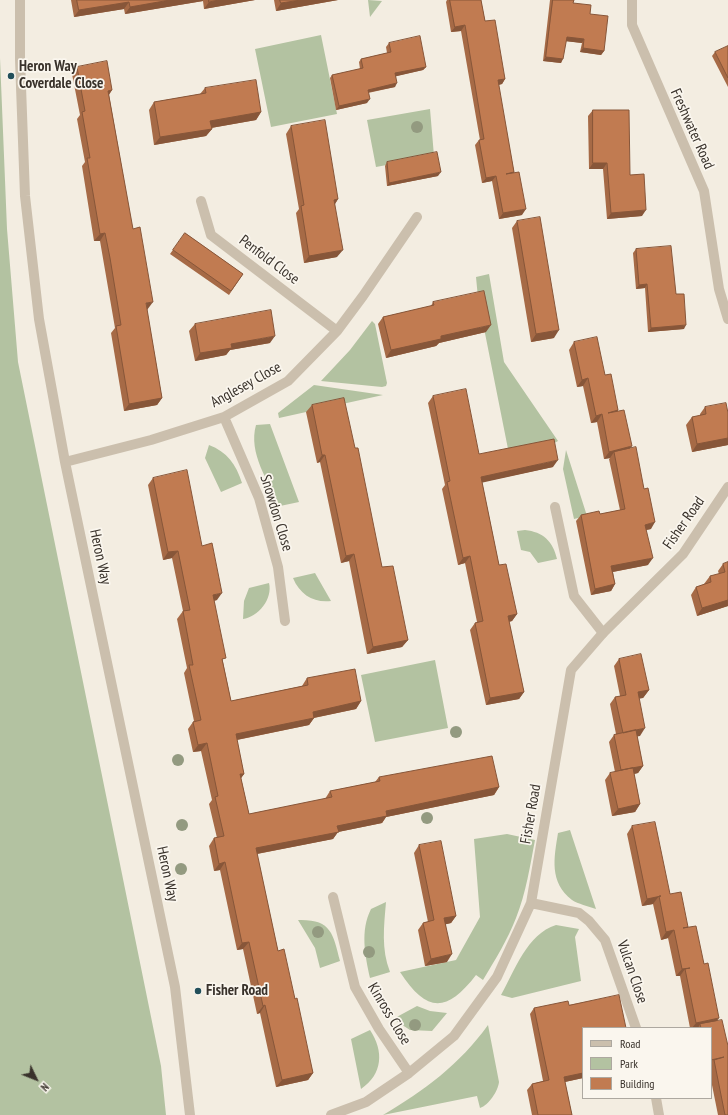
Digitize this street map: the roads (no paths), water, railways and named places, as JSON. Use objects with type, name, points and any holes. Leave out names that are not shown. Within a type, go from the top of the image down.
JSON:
[{"type":"street","name":"Heron Way","points":[[20,0],[21,89],[28,218],[39,319],[65,462],[175,987],[190,1115]]},
{"type":"street","name":"Freshwater Road","points":[[632,0],[632,25],[704,191],[719,289],[728,320]]},
{"type":"street","name":"Penfold Close","points":[[201,201],[211,235],[337,330]]},
{"type":"street","name":"Anglesey Close","points":[[65,462],[150,440],[224,417],[288,382],[337,330],[363,296],[417,217]]},
{"type":"street","name":"Snowdon Close","points":[[224,417],[259,498],[278,568],[285,621]]},
{"type":"street","name":"Fisher Road","points":[[331,1115],[366,1102],[409,1074],[454,1036],[497,977],[531,903],[571,670],[603,633],[683,554],[728,487]]},
{"type":"street","points":[[555,507],[574,596],[603,633]]},
{"type":"street","name":"Kinross Close","points":[[333,896],[355,987],[378,1029],[409,1074]]},
{"type":"street","name":"Vulcan Close","points":[[531,903],[579,914],[589,921],[605,940],[636,1027]]},
{"type":"street","points":[[656,1099],[659,1115]]},
{"type":"place","name":"Heron Way Coverdale Close","points":[[11,76]]},
{"type":"place","name":"Fisher Road","points":[[198,991]]}]
